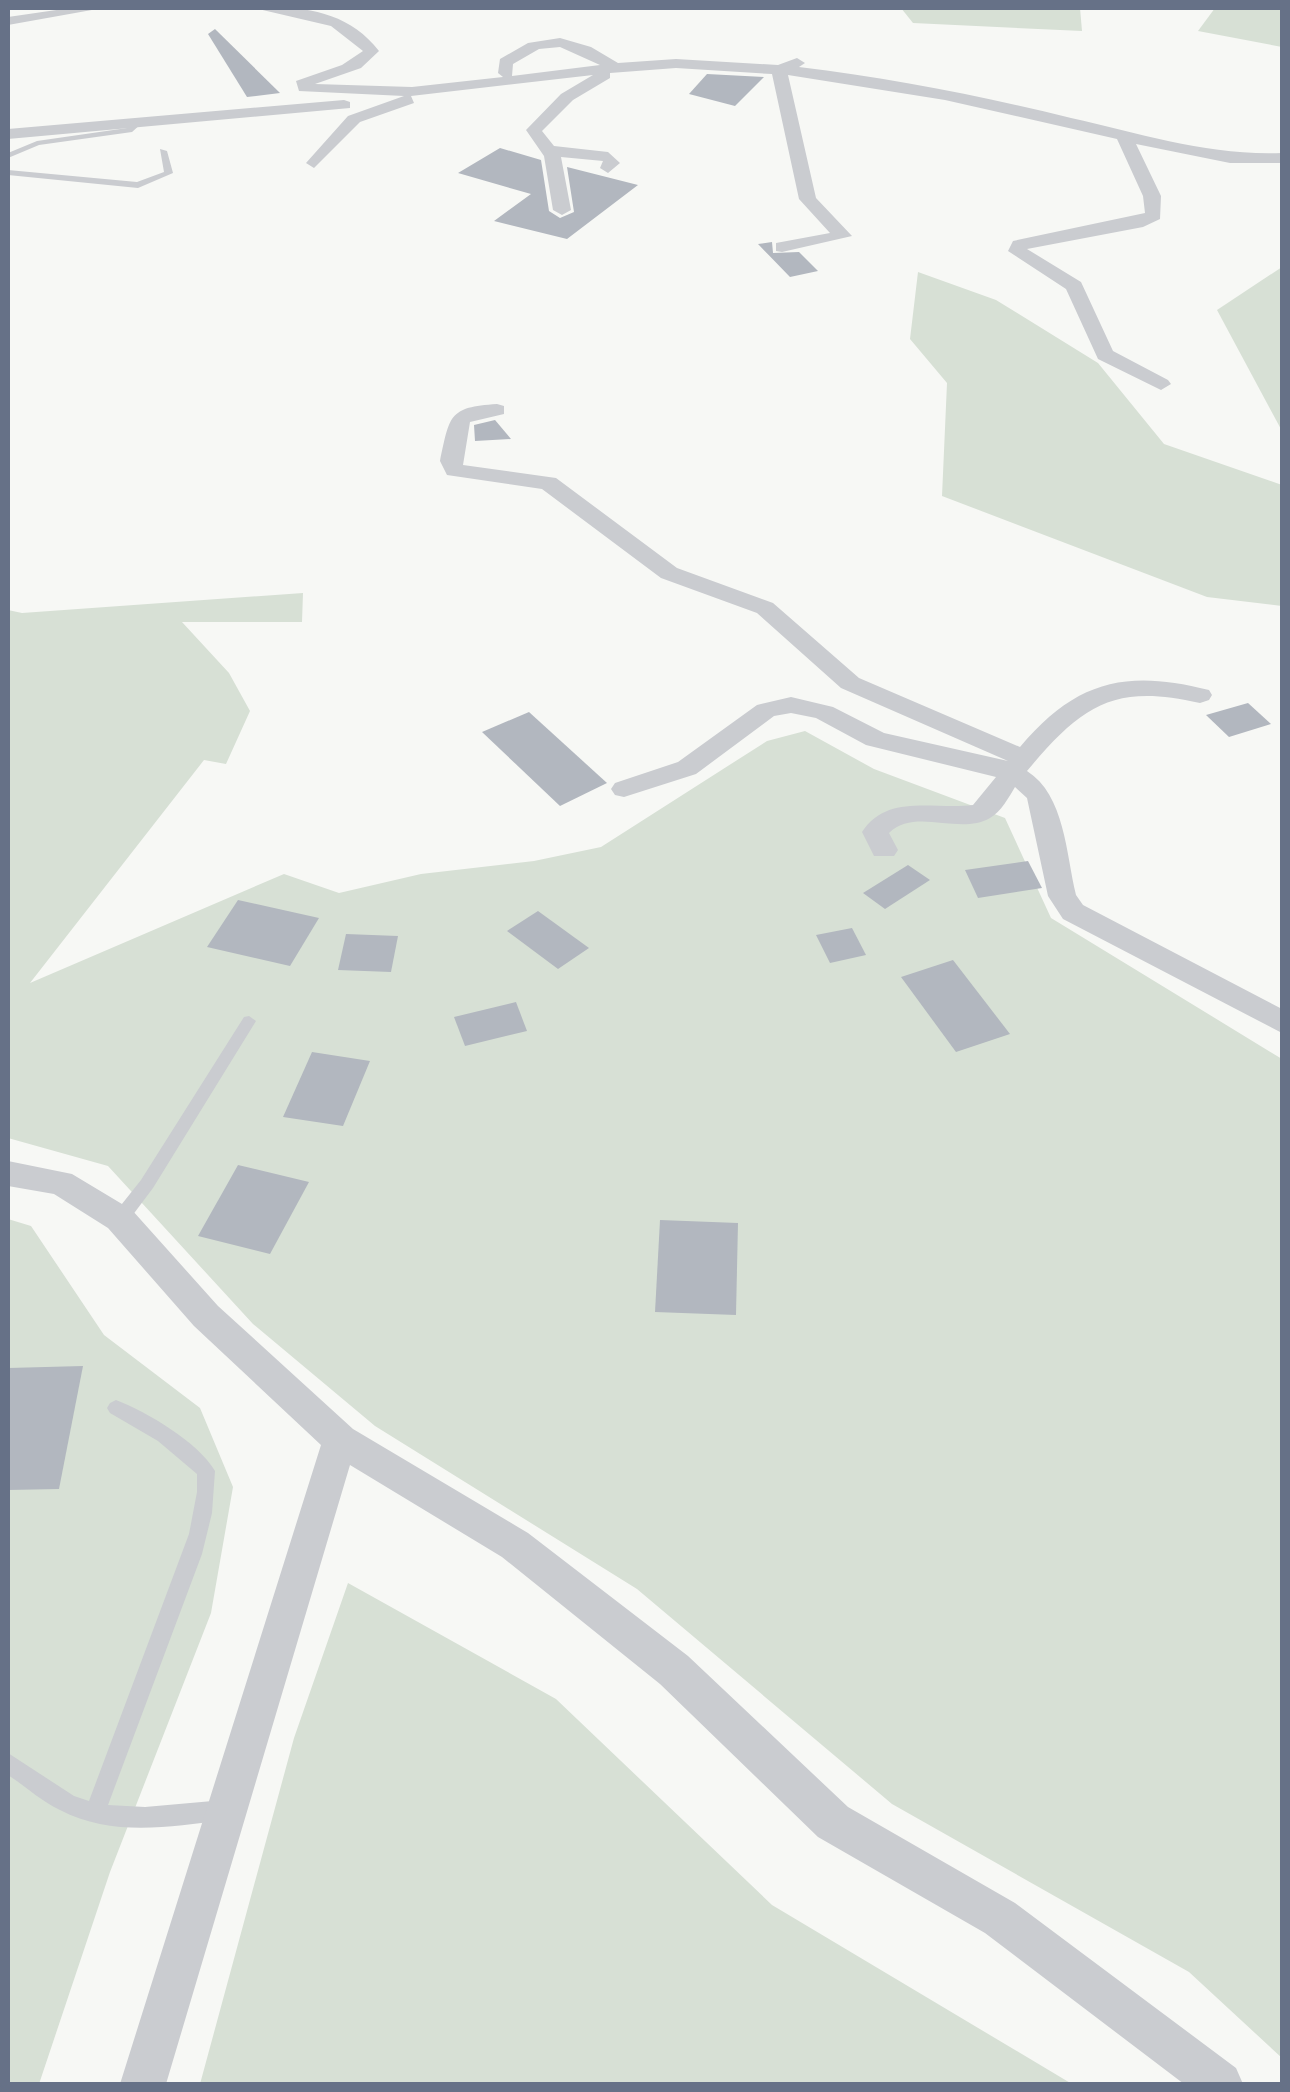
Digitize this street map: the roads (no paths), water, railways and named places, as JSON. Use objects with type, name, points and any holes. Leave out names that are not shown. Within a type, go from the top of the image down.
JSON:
[{"type":"street","points":[[8,21],[96,8]]},
{"type":"street","points":[[261,8],[334,20],[360,35],[370,51],[360,66],[310,80],[302,84],[305,88],[398,92],[490,84]]},
{"type":"street","points":[[506,73],[505,62],[516,54],[535,42],[554,40],[599,55],[614,67]]},
{"type":"street","points":[[779,70],[819,54]]},
{"type":"street","points":[[8,134],[416,97],[614,67],[723,64],[884,82],[1124,136],[1248,158],[1282,158]]},
{"type":"street","points":[[884,82],[895,66]]},
{"type":"street","points":[[608,168],[612,163],[608,158],[550,151],[535,138],[540,121],[567,96],[614,67]]},
{"type":"street","points":[[779,70],[808,199],[844,236],[782,248]]},
{"type":"street","points":[[314,163],[354,118],[416,97]]},
{"type":"street","points":[[1124,136],[1152,196],[1155,211],[1151,219],[1040,238],[1018,245],[1016,251],[1074,286],[1105,354],[1161,384]]},
{"type":"street","points":[[550,151],[553,175],[562,186],[562,210]]},
{"type":"street","points":[[497,410],[470,412],[460,420],[451,461],[455,470],[548,483],[669,573],[764,608],[850,682],[1018,766],[1040,798],[1058,881],[1073,912],[1282,1022]]},
{"type":"street","points":[[884,850],[875,832],[882,822],[916,814],[981,812],[1072,706],[1097,694],[1158,683],[1200,695]]},
{"type":"street","points":[[624,789],[687,768],[766,710],[791,705],[824,712],[875,739],[1018,766]]},
{"type":"street","points":[[8,1174],[61,1183],[120,1219],[206,1316],[340,1440],[515,1546],[674,1670],[833,1822],[1000,1918],[1220,2084]]},
{"type":"street","points":[[142,2084],[340,1440]]},
{"type":"lane","points":[[8,156],[37,143],[129,130],[138,123]]},
{"type":"lane","points":[[8,173],[138,185],[170,173],[162,151]]},
{"type":"lane","points":[[120,1219],[147,1184],[249,1021]]},
{"type":"lane","points":[[95,1814],[189,1562],[207,1492],[206,1471],[190,1456],[160,1429],[116,1408]]},
{"type":"lane","points":[[8,1762],[68,1803],[95,1814],[135,1818],[228,1810]]}]
